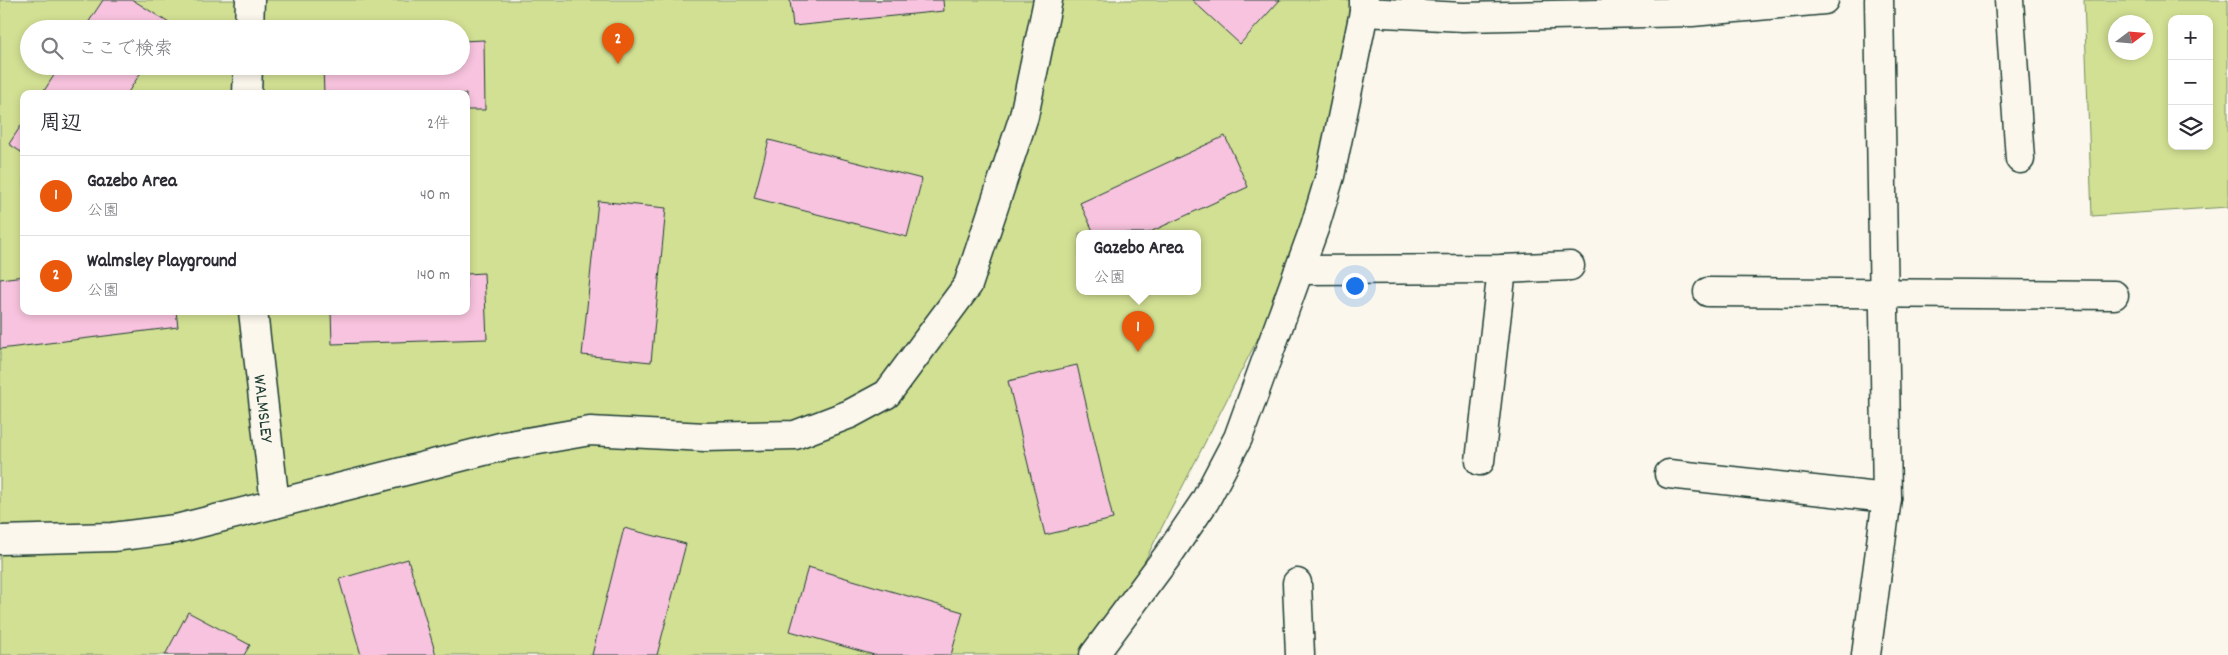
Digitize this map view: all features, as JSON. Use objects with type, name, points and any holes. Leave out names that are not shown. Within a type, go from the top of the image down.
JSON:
[{"type":"street","points":[[249,20],[250,0]]},
{"type":"street","points":[[0,540],[113,537],[176,530],[504,446],[590,431],[705,437],[795,435],[850,414],[887,394],[968,285],[1024,116],[1048,0]]},
{"type":"street","points":[[1094,655],[1205,501],[1238,438],[1299,270],[1330,176],[1364,6],[1463,8],[1691,6],[1824,0]]},
{"type":"street","points":[[1866,655],[1887,498],[1879,0]]},
{"type":"street","points":[[2009,0],[2020,159]]},
{"type":"street","points":[[247,90],[248,75]]},
{"type":"street","points":[[1299,270],[1502,269],[1570,266]]},
{"type":"street","points":[[1480,461],[1502,269]]},
{"type":"street","points":[[1708,292],[2114,295]]},
{"type":"street","name":"WALMSLEY","points":[[253,315],[275,504]]},
{"type":"street","points":[[1669,474],[1887,498]]},
{"type":"street","points":[[1297,583],[1300,655]]},
{"type":"green space","points":[[0,0],[1362,0],[1315,226],[1101,647],[1089,655],[0,655]]},
{"type":"green space","points":[[2084,0],[2228,0],[2228,207],[2092,216]]},
{"type":"building","points":[[103,0],[133,0],[164,20],[90,20]]},
{"type":"building","points":[[790,0],[943,0],[944,11],[793,26]]},
{"type":"building","points":[[1192,0],[1280,0],[1240,44]]},
{"type":"building","points":[[484,40],[485,110],[470,110],[470,90],[324,90],[323,75],[470,75],[470,41]]},
{"type":"building","points":[[54,75],[139,75],[130,90],[45,90]]},
{"type":"building","points":[[20,127],[20,151],[9,144]]},
{"type":"building","points":[[1225,136],[1248,187],[1155,230],[1093,230],[1080,203]]},
{"type":"building","points":[[769,140],[922,179],[907,237],[754,198]]},
{"type":"building","points":[[598,201],[666,208],[651,362],[582,355]]},
{"type":"building","points":[[484,273],[487,339],[332,344],[331,315],[470,315],[470,274]]},
{"type":"building","points":[[20,276],[20,315],[176,315],[178,327],[0,349],[0,279]]},
{"type":"building","points":[[1077,365],[1113,519],[1045,535],[1008,381]]},
{"type":"building","points":[[624,528],[686,544],[657,655],[592,655]]},
{"type":"building","points":[[408,559],[436,655],[361,655],[339,579]]},
{"type":"building","points":[[808,567],[963,612],[951,655],[874,655],[790,631]]},
{"type":"building","points":[[188,612],[250,645],[244,655],[165,655]]},
{"type":"place","name":"Walmsley Playground","points":[[618,64]]},
{"type":"place","name":"Gazebo Area","points":[[1138,352]]}]
